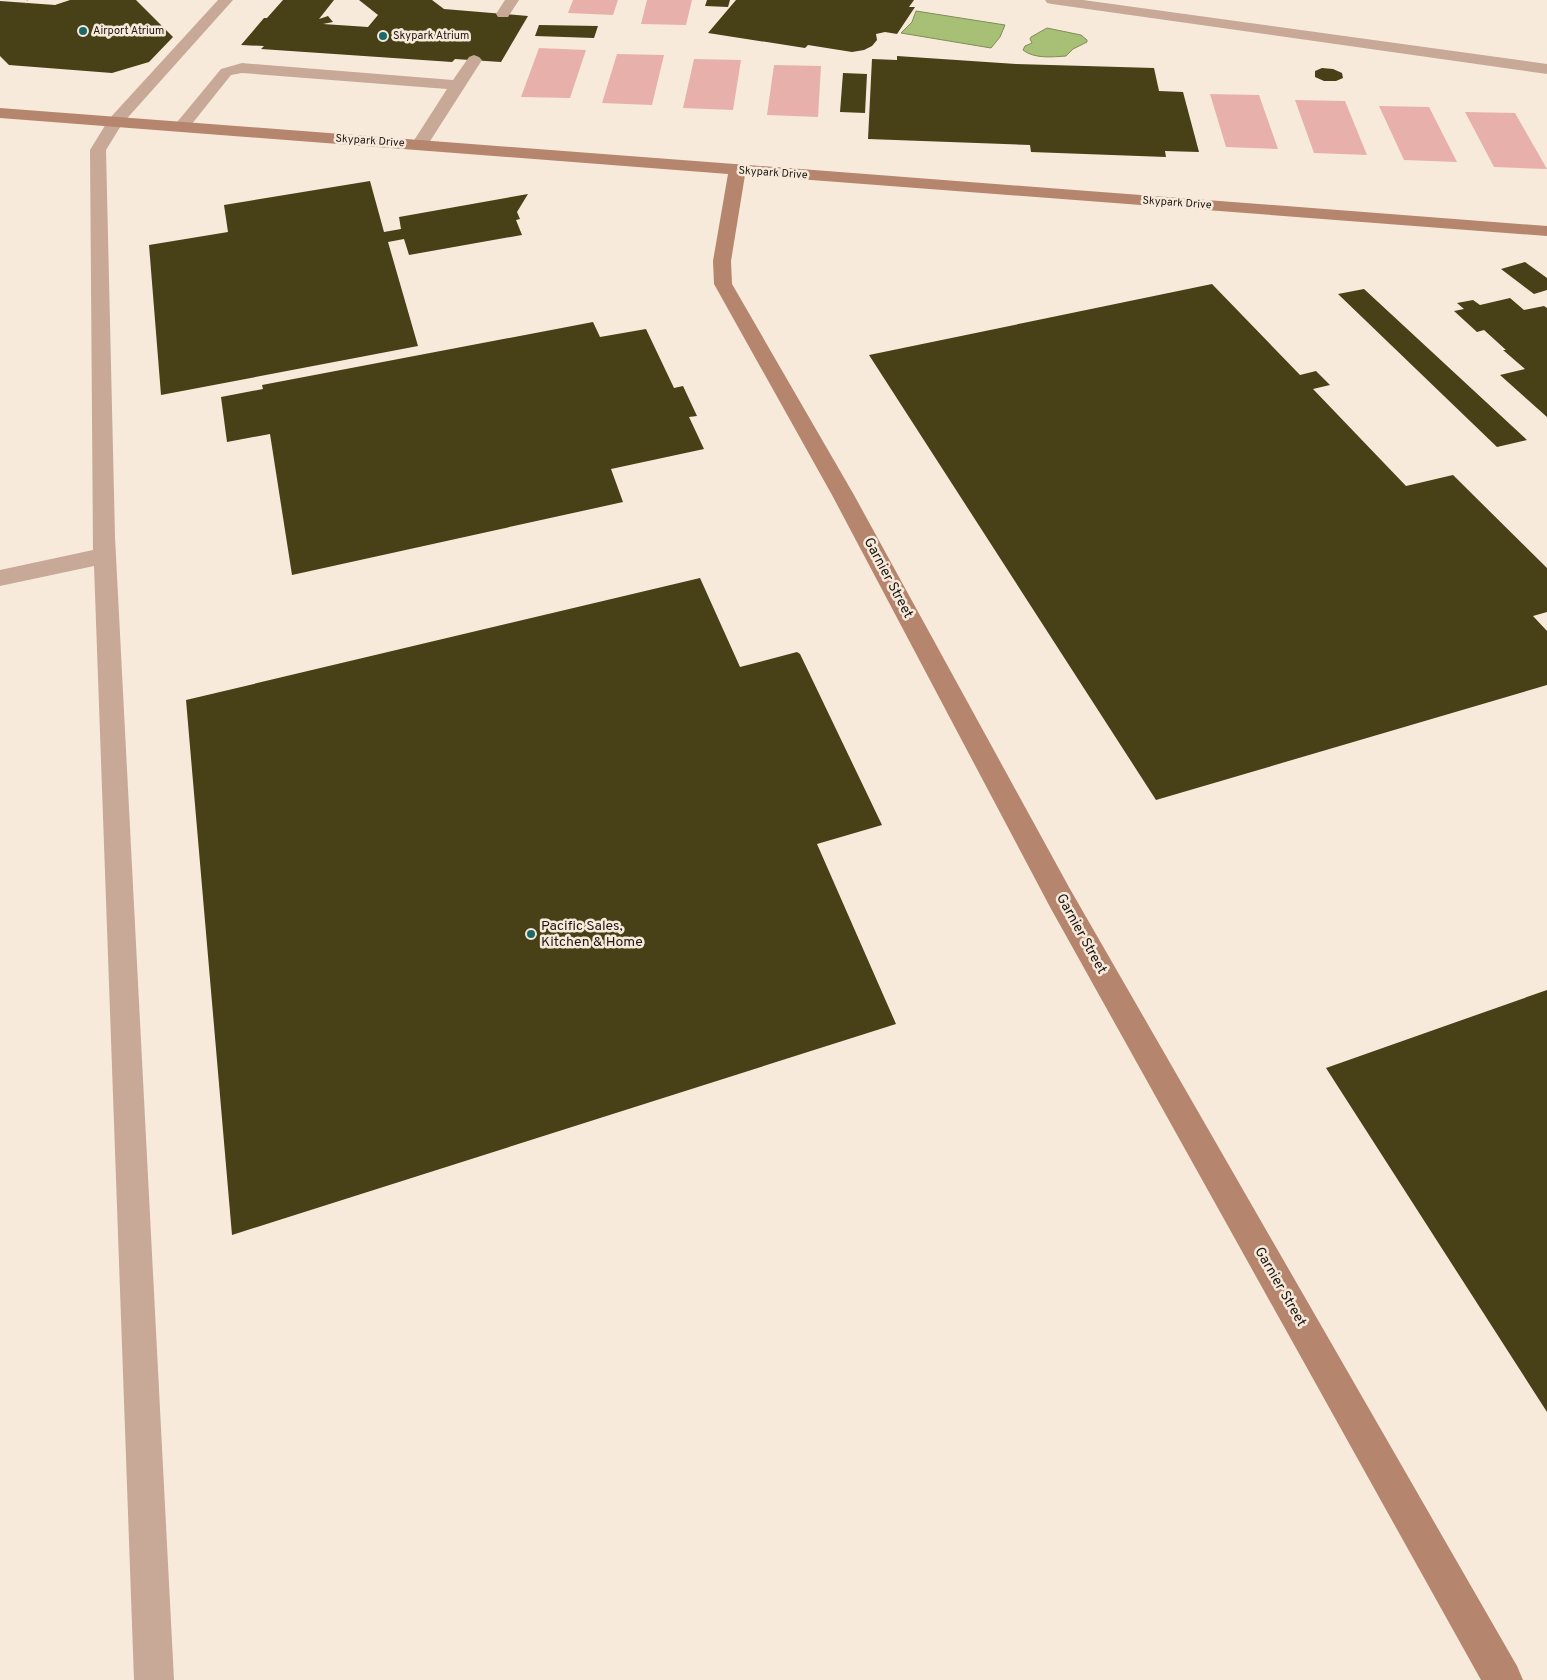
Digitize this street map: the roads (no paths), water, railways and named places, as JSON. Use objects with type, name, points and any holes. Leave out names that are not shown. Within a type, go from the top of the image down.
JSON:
[{"type":"main road","name":"Skypark Drive","points":[[0,113],[1547,231]]},
{"type":"main road","name":"Garnier Street","points":[[738,170],[722,262],[723,284],[843,495],[1060,898],[1503,1680]]},
{"type":"lane","points":[[154,1680],[105,555],[98,150],[115,122],[226,0]]},
{"type":"lane","points":[[503,14],[512,0]]},
{"type":"lane","points":[[1052,0],[1547,69]]},
{"type":"lane","points":[[419,145],[474,60]]},
{"type":"lane","points":[[181,127],[226,72],[242,68],[458,85]]},
{"type":"lane","points":[[0,578],[105,555]]},
{"type":"place","name":"Airport Atrium","points":[[83,31]]},
{"type":"place","name":"Skypark Atrium","points":[[383,36]]},
{"type":"place","name":"Pacific Sales, Kitchen & Home","points":[[531,934]]}]
